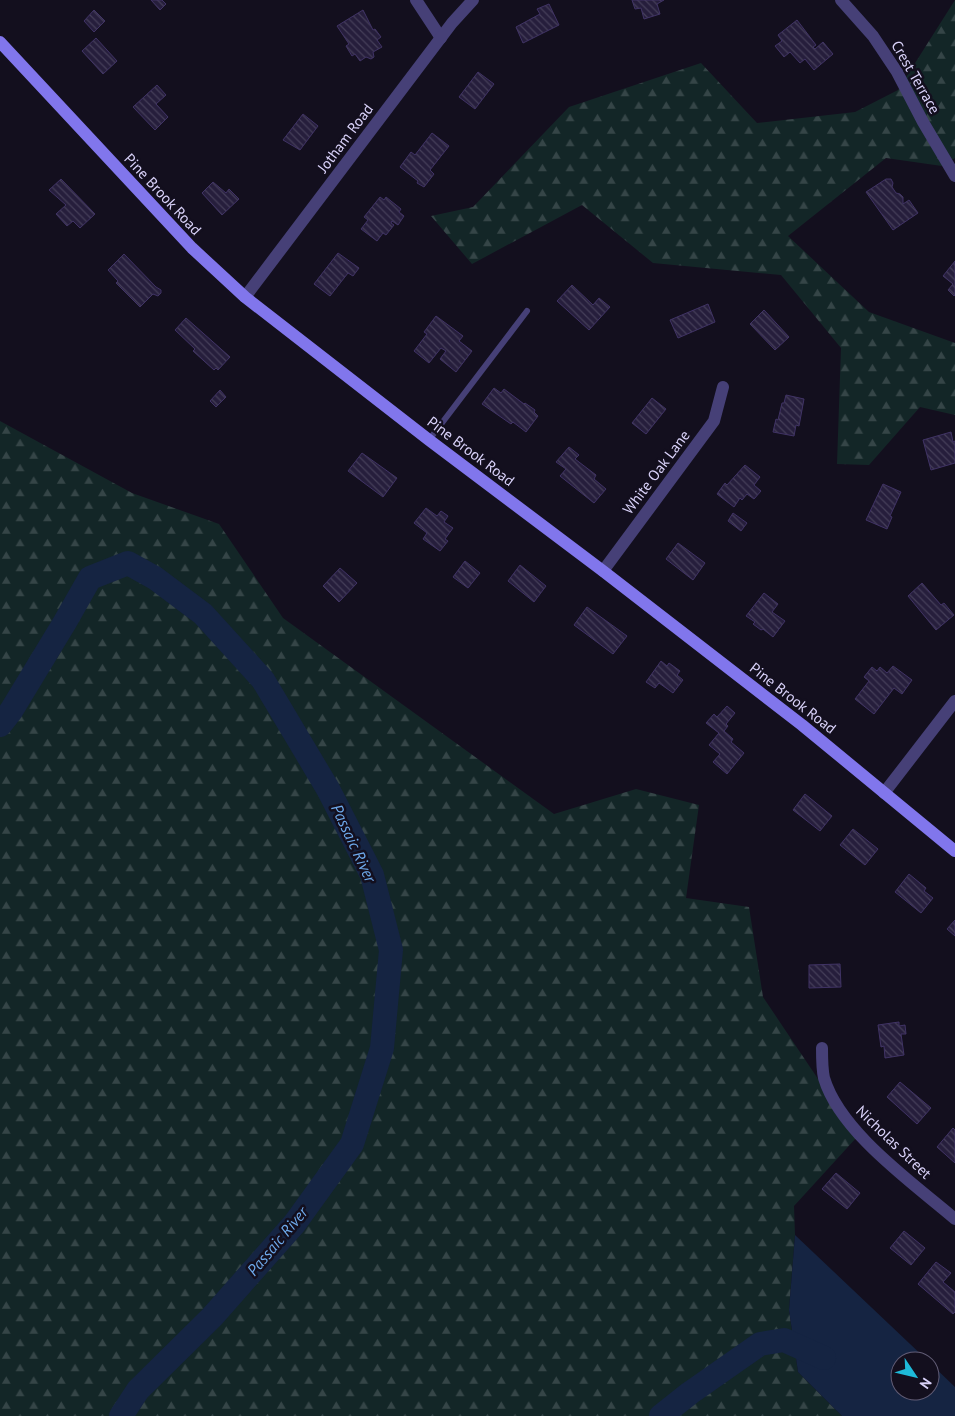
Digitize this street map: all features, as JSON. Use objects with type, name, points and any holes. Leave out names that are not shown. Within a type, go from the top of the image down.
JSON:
[{"type":"street","points":[[416,0],[441,38]]},
{"type":"street","name":"Jotham Road","points":[[245,296],[472,0]]},
{"type":"street","name":"Crest Terrace","points":[[841,0],[873,36],[897,72],[923,122],[955,176]]},
{"type":"street","name":"Pine Brook Road","points":[[0,42],[192,248],[245,296],[428,440],[603,571],[802,725],[955,851]]},
{"type":"street","name":"White Oak Lane","points":[[603,571],[714,421],[723,387]]},
{"type":"street","points":[[884,793],[955,701]]},
{"type":"street","name":"Nicholas Street","points":[[822,1048],[824,1076],[838,1109],[849,1124],[893,1167],[955,1220]]},
{"type":"lane","points":[[428,440],[527,311]]},
{"type":"green space","points":[[955,0],[955,158],[942,166],[886,158],[788,236],[869,312],[955,343],[955,415],[920,407],[869,465],[837,464],[841,348],[781,275],[653,263],[582,205],[472,264],[431,216],[473,207],[569,107],[701,63],[757,123],[855,112],[898,90]]},
{"type":"green space","points":[[0,421],[132,493],[219,524],[283,618],[554,814],[636,789],[699,805],[686,898],[749,907],[763,997],[857,1137],[794,1206],[795,1235],[789,1310],[798,1372],[842,1416],[0,1416]]},
{"type":"water","points":[[795,1235],[917,1351],[890,1351],[890,1401],[940,1401],[940,1373],[955,1387],[955,1416],[842,1416],[798,1372],[789,1310]]},
{"type":"building","points":[[151,0],[162,0],[166,4],[160,10]]},
{"type":"building","points":[[632,0],[664,0],[657,4],[660,14],[644,19],[641,8],[635,9]]},
{"type":"building","points":[[549,4],[559,25],[523,43],[516,27],[540,14],[537,9]]},
{"type":"building","points":[[94,10],[105,21],[94,32],[84,21]]},
{"type":"building","points":[[363,10],[373,30],[375,29],[381,37],[377,40],[382,47],[373,52],[374,57],[371,59],[366,57],[360,61],[355,54],[352,56],[346,46],[349,44],[337,26]]},
{"type":"building","points":[[797,20],[816,45],[813,47],[815,49],[823,42],[833,54],[814,70],[805,59],[800,63],[790,52],[784,57],[775,46],[782,41],[778,35]]},
{"type":"building","points":[[96,38],[117,61],[103,74],[82,51]]},
{"type":"building","points":[[478,72],[494,84],[475,109],[459,97]]},
{"type":"building","points":[[157,85],[166,95],[156,104],[168,117],[155,130],[133,107]]},
{"type":"building","points":[[303,114],[318,126],[300,150],[283,140]]},
{"type":"building","points":[[432,133],[449,146],[430,170],[434,174],[424,187],[400,167],[411,152],[415,155]]},
{"type":"building","points":[[61,179],[95,214],[80,228],[73,221],[67,226],[56,214],[66,205],[49,190]]},
{"type":"building","points":[[886,179],[891,179],[892,187],[896,193],[903,197],[903,204],[909,200],[918,213],[893,230],[866,192]]},
{"type":"building","points":[[213,182],[226,193],[229,189],[239,199],[222,215],[202,193]]},
{"type":"building","points":[[380,197],[384,200],[386,197],[401,209],[399,212],[404,216],[398,225],[392,221],[391,223],[394,225],[386,235],[383,233],[377,241],[361,229],[368,220],[364,217]]},
{"type":"building","points":[[338,253],[359,268],[353,276],[348,273],[330,296],[314,284]]},
{"type":"building","points":[[124,254],[161,290],[158,296],[153,294],[140,307],[116,283],[118,281],[108,270]]},
{"type":"building","points":[[955,261],[954,296],[948,290],[953,284],[943,276]]},
{"type":"building","points":[[572,285],[593,305],[599,298],[610,307],[589,330],[557,301]]},
{"type":"building","points":[[708,304],[715,322],[678,338],[670,320]]},
{"type":"building","points":[[764,310],[789,337],[775,350],[750,324]]},
{"type":"building","points":[[436,316],[463,336],[459,341],[472,351],[456,372],[440,359],[446,351],[441,348],[429,363],[414,351],[427,334],[424,332]]},
{"type":"building","points":[[186,318],[230,357],[218,370],[216,368],[214,370],[193,351],[195,349],[175,330]]},
{"type":"building","points":[[494,388],[501,393],[504,389],[535,410],[534,412],[538,416],[526,432],[482,404]]},
{"type":"building","points":[[220,390],[226,397],[216,407],[210,401]]},
{"type":"building","points":[[786,395],[804,399],[799,426],[796,425],[794,436],[773,432]]},
{"type":"building","points":[[652,398],[666,409],[646,434],[632,423]]},
{"type":"building","points":[[951,432],[953,442],[955,441],[955,463],[931,470],[923,440]]},
{"type":"building","points":[[569,447],[579,455],[575,459],[596,475],[594,479],[606,489],[594,503],[560,476],[566,469],[556,462]]},
{"type":"building","points":[[362,453],[397,478],[383,497],[348,471]]},
{"type":"building","points":[[745,465],[760,477],[754,485],[761,491],[754,499],[747,494],[742,500],[740,498],[734,507],[717,494],[725,483],[727,485]]},
{"type":"building","points":[[883,484],[901,492],[890,516],[892,517],[887,529],[866,520]]},
{"type":"building","points":[[426,508],[437,516],[441,511],[448,516],[444,522],[453,528],[445,539],[448,541],[440,551],[423,539],[427,533],[414,523]]},
{"type":"building","points":[[733,513],[747,523],[741,531],[728,521]]},
{"type":"building","points":[[678,543],[705,563],[693,580],[666,559]]},
{"type":"building","points":[[465,561],[480,573],[468,588],[453,577]]},
{"type":"building","points":[[520,565],[546,586],[534,602],[508,581]]},
{"type":"building","points":[[340,568],[357,583],[339,602],[323,586]]},
{"type":"building","points":[[922,583],[941,605],[944,603],[954,615],[936,630],[908,596]]},
{"type":"building","points":[[764,593],[778,604],[772,612],[785,621],[773,637],[753,624],[755,622],[746,616]]},
{"type":"building","points":[[587,607],[627,636],[613,654],[574,625]]},
{"type":"building","points":[[661,661],[667,666],[669,663],[680,671],[677,675],[683,680],[673,693],[659,683],[655,688],[646,682]]},
{"type":"building","points":[[893,666],[912,680],[902,694],[894,688],[874,714],[855,699],[869,681],[864,677],[872,667],[877,671],[880,667],[887,673]]},
{"type":"building","points":[[727,706],[735,713],[726,724],[728,726],[724,731],[733,739],[731,742],[744,753],[727,774],[713,762],[720,754],[709,745],[719,733],[706,723],[714,714],[717,717]]},
{"type":"building","points":[[805,794],[832,816],[820,831],[793,810]]},
{"type":"building","points":[[853,829],[878,849],[865,865],[840,845]]},
{"type":"building","points":[[909,874],[926,888],[924,891],[933,898],[921,913],[895,892]]},
{"type":"building","points":[[955,920],[955,936],[947,929]]},
{"type":"building","points":[[840,964],[841,987],[809,988],[809,965]]},
{"type":"building","points":[[899,1022],[899,1026],[905,1025],[906,1034],[901,1034],[904,1055],[885,1058],[884,1046],[881,1047],[878,1025]]},
{"type":"building","points":[[900,1082],[931,1108],[917,1124],[887,1097]]},
{"type":"building","points":[[953,1128],[955,1130],[955,1163],[937,1147]]},
{"type":"building","points":[[836,1173],[860,1193],[847,1209],[822,1189]]},
{"type":"building","points":[[904,1231],[925,1248],[911,1265],[890,1248]]},
{"type":"building","points":[[936,1262],[951,1273],[943,1282],[955,1292],[955,1312],[953,1314],[918,1284]]},
{"type":"waterway","name":"Passaic River","points":[[0,725],[11,711],[90,578],[128,563],[155,578],[203,614],[263,680],[328,789],[372,875],[391,950],[382,1048],[352,1144],[295,1223],[212,1317],[138,1390],[121,1416]]},
{"type":"waterway","name":"Passaic River","points":[[661,1416],[690,1393],[760,1344],[784,1340],[824,1358]]}]
